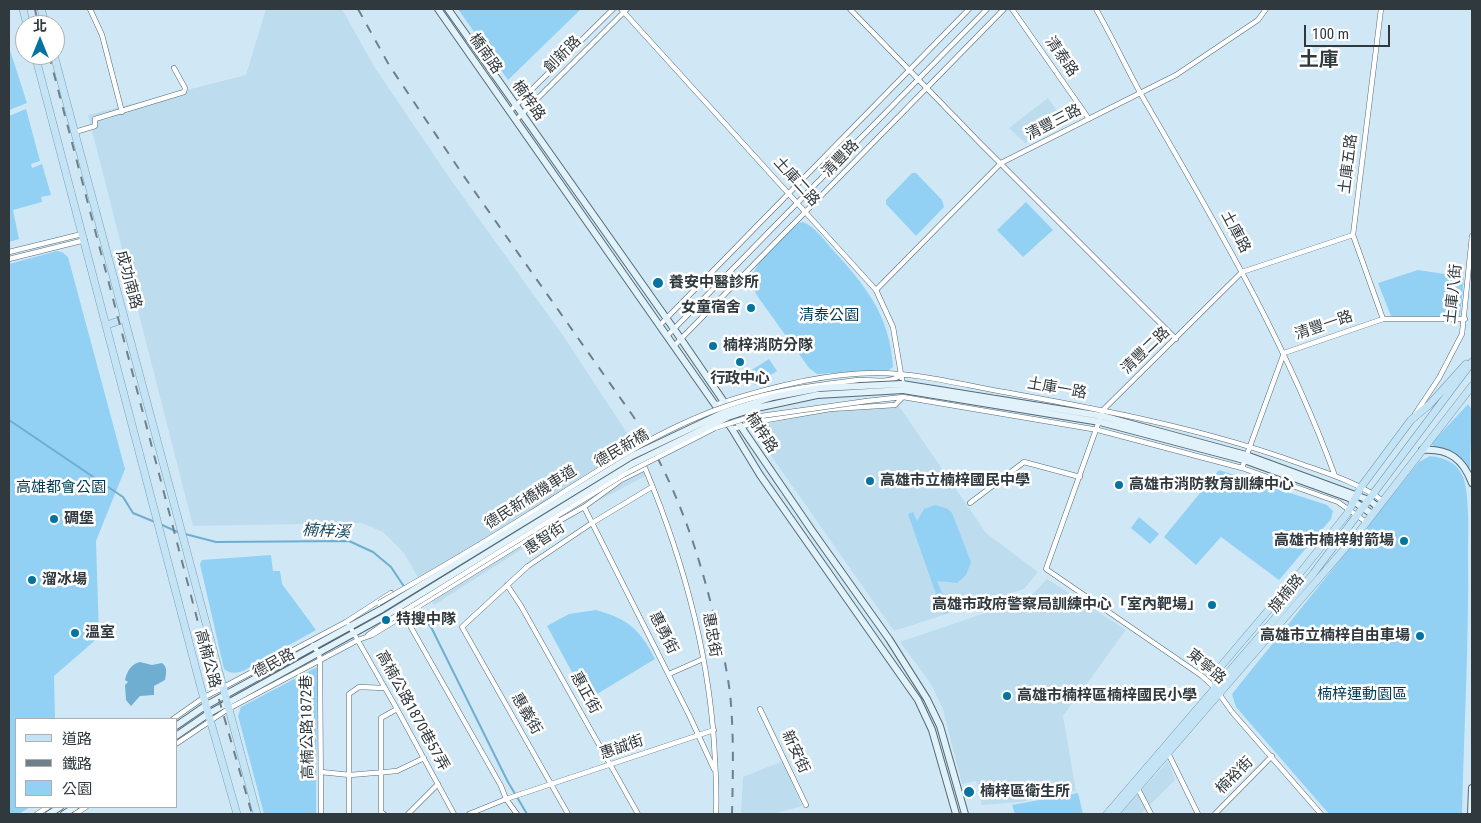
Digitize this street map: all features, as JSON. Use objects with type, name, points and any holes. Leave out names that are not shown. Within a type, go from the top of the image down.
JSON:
[{"type":"main road","name":"成功南路","points":[[38,65],[154,510]]},
{"type":"main road","name":"成功南路","points":[[57,65],[176,512]]},
{"type":"main road","points":[[107,325],[124,319]]},
{"type":"main road","name":"旗楠路","points":[[1217,691],[1216,672],[1305,567],[1350,509],[1361,487],[1411,420],[1429,405],[1472,360]]},
{"type":"main road","name":"旗楠路","points":[[1107,814],[1136,786],[1167,751],[1299,591],[1372,497],[1472,360]]},
{"type":"main road","name":"旗楠路","points":[[1217,691],[1366,522],[1472,386]]},
{"type":"main road","name":"高楠公路","points":[[154,510],[205,706],[236,814]]},
{"type":"main road","name":"高楠公路","points":[[176,512],[256,814]]},
{"type":"main road","name":"旗楠路","points":[[1115,814],[1136,786]]},
{"type":"street","points":[[90,9],[102,35],[122,112]]},
{"type":"street","name":"橋南路","points":[[438,9],[494,88]]},
{"type":"street","name":"橋南路","points":[[448,9],[501,84]]},
{"type":"street","name":"創新路","points":[[510,111],[613,9]]},
{"type":"street","points":[[850,9],[1176,339]]},
{"type":"street","name":"清豐路","points":[[659,326],[969,9]]},
{"type":"street","name":"清豐路","points":[[667,336],[675,330],[987,9]]},
{"type":"street","name":"清豐路","points":[[674,346],[1004,9]]},
{"type":"street","name":"清泰路","points":[[1012,9],[1089,119]]},
{"type":"street","name":"土庫路","points":[[1096,9],[1141,94],[1204,200],[1284,353],[1335,476]]},
{"type":"street","name":"清豐三路","points":[[876,290],[1001,163],[1176,75],[1258,20],[1266,9]]},
{"type":"street","name":"土庫五路","points":[[1381,9],[1353,235],[1383,319]]},
{"type":"street","name":"創新路","points":[[516,120],[624,10]]},
{"type":"street","name":"土庫二路","points":[[624,10],[876,290],[892,327],[902,374],[903,397]]},
{"type":"street","points":[[75,132],[95,126],[95,118],[122,112],[184,92],[185,88],[174,68]]},
{"type":"street","name":"楠梓路","points":[[501,84],[675,330],[807,524],[889,639],[927,699],[940,726],[965,814]]},
{"type":"street","name":"楠梓路","points":[[494,88],[732,429],[760,475],[918,700],[932,730],[956,814]]},
{"type":"street","name":"清豐二路","points":[[1102,416],[1242,272],[1353,235]]},
{"type":"street","name":"土庫八街","points":[[1439,378],[1462,334],[1472,236]]},
{"type":"street","points":[[9,252],[84,237]]},
{"type":"street","points":[[9,260],[84,237]]},
{"type":"street","name":"清豐一路","points":[[1242,468],[1284,353],[1383,319],[1465,319]]},
{"type":"street","name":"土庫一路","points":[[715,405],[768,390],[830,377],[857,374],[902,374],[1249,445],[1361,487],[1381,504]]},
{"type":"street","name":"德民新橋機車道","points":[[381,606],[596,472],[673,430],[734,404],[770,393],[858,380],[889,380],[898,378],[902,374]]},
{"type":"street","name":"旗楠路","points":[[1411,420],[1439,378]]},
{"type":"street","name":"土庫一路","points":[[903,387],[1102,416],[1245,458],[1355,498],[1372,497]]},
{"type":"street","name":"德民新橋","points":[[381,606],[632,456],[725,412],[773,397],[820,388],[903,387]]},
{"type":"street","name":"德民新橋","points":[[386,618],[632,464],[728,418],[752,409],[817,395],[903,387]]},
{"type":"street","points":[[732,429],[830,410],[895,405],[903,397],[1098,430],[1242,468],[1338,502],[1366,522]]},
{"type":"street","name":"德民新橋機車道","points":[[364,637],[386,618],[623,475],[715,428],[747,418],[903,397]]},
{"type":"street","points":[[970,503],[1024,462],[1080,477],[1102,416]]},
{"type":"street","points":[[1422,450],[1452,453],[1465,468],[1472,483]]},
{"type":"street","name":"惠忠街","points":[[584,507],[621,480],[644,468],[664,516],[693,607],[714,730],[716,814]]},
{"type":"street","name":"東寧路","points":[[1080,477],[1046,569],[1193,670],[1217,691],[1321,814]]},
{"type":"street","name":"惠智街","points":[[462,627],[528,566],[592,522],[652,487]]},
{"type":"street","name":"土庫一路","points":[[1355,498],[1372,514]]},
{"type":"street","points":[[364,637],[372,635],[541,531],[584,507]]},
{"type":"street","name":"惠勇街","points":[[584,507],[669,674],[715,772]]},
{"type":"street","name":"惠正街","points":[[508,585],[522,606],[638,814]]},
{"type":"street","points":[[352,631],[391,593],[407,614],[496,777],[506,799],[517,814]]},
{"type":"street","name":"德民路","points":[[178,725],[205,706],[227,703],[320,662],[381,606]]},
{"type":"street","name":"德民路","points":[[174,718],[203,698],[313,644],[386,618]]},
{"type":"street","name":"惠義街","points":[[462,627],[568,814]]},
{"type":"street","name":"德民路","points":[[352,631],[364,637]]},
{"type":"street","name":"德民路","points":[[227,703],[319,654],[352,631]]},
{"type":"street","name":"高楠公路1870巷57弄","points":[[352,631],[397,708],[454,814]]},
{"type":"street","name":"德民路","points":[[178,742],[227,703],[313,644]]},
{"type":"street","name":"高楠公路1872巷","points":[[313,644],[319,654],[320,662],[322,814]]},
{"type":"street","points":[[669,674],[703,659]]},
{"type":"street","points":[[349,814],[349,694],[359,687],[384,688]]},
{"type":"street","points":[[384,814],[381,812],[381,718],[397,708]]},
{"type":"street","name":"新安街","points":[[760,709],[806,805]]},
{"type":"street","name":"德民路","points":[[178,735],[209,717]]},
{"type":"street","name":"惠誠街","points":[[469,814],[506,799],[611,766],[714,730]]},
{"type":"street","points":[[1167,751],[1198,814]]},
{"type":"street","name":"楠裕街","points":[[1215,814],[1272,756]]},
{"type":"street","points":[[321,772],[350,775],[397,772],[424,758]]},
{"type":"street","points":[[408,814],[438,784]]},
{"type":"street","points":[[1136,786],[1152,814]]},
{"type":"street","points":[[1472,788],[1472,814]]},
{"type":"shaded area","points":[[266,9],[342,9],[375,68],[453,183],[562,334],[627,433],[649,474],[596,502],[434,605],[404,553],[383,532],[362,523],[193,526],[88,115],[246,75]]},
{"type":"shaded area","points":[[1048,98],[1066,125],[1025,143],[1009,128]]},
{"type":"shaded area","name":"高雄市立楠梓國民中學","points":[[899,406],[986,533],[1038,572],[1024,589],[894,631],[753,430],[771,423],[830,411]]},
{"type":"shaded area","name":"高雄市楠梓區楠梓國民小學","points":[[1047,579],[1126,630],[1063,716],[1076,791],[1020,802],[982,805],[976,781],[962,784],[943,709],[931,684],[900,642],[1029,598]]},
{"type":"shaded area","points":[[140,662],[152,665],[162,663],[166,669],[165,680],[154,686],[154,695],[140,696],[131,706],[126,700],[125,685],[128,682],[125,680],[130,668]]},
{"type":"shaded area","points":[[783,761],[802,806],[773,814],[741,814],[743,777]]},
{"type":"shaded area","points":[[1168,761],[1175,780],[1141,814],[1120,814]]},
{"type":"green space","points":[[458,9],[581,9],[508,80]]},
{"type":"green space","points":[[9,47],[27,103],[9,110]]},
{"type":"green space","points":[[26,109],[40,161],[31,164],[32,168],[42,164],[51,195],[41,197],[42,202],[13,210],[19,239],[9,242],[9,116]]},
{"type":"green space","points":[[912,173],[916,173],[942,200],[944,207],[916,236],[886,204],[886,200]]},
{"type":"green space","points":[[1026,202],[1053,230],[1023,257],[997,230]]},
{"type":"green space","name":"清泰公園","points":[[803,222],[822,238],[855,275],[874,302],[887,332],[891,348],[893,367],[889,370],[817,374],[809,368],[757,295],[752,279],[754,271],[764,256],[779,241],[799,223]]},
{"type":"green space","name":"高雄都會公園","points":[[57,251],[62,252],[68,257],[125,469],[96,541],[99,637],[54,676],[55,718],[15,718],[15,808],[28,808],[19,814],[9,814],[9,264]]},
{"type":"green space","points":[[1418,270],[1464,277],[1460,317],[1391,316],[1378,283]]},
{"type":"green space","points":[[769,359],[777,371],[755,385],[747,373]]},
{"type":"green space","points":[[1468,404],[1472,410],[1470,472],[1454,452],[1435,447],[1431,444]]},
{"type":"green space","name":"楠梓運動園區","points":[[1430,456],[1441,458],[1454,464],[1463,477],[1468,505],[1468,621],[1462,814],[1329,814],[1236,707],[1232,694],[1419,462]]},
{"type":"green space","points":[[1219,470],[1327,505],[1333,511],[1331,519],[1279,580],[1221,537],[1196,565],[1164,537]]},
{"type":"green space","points":[[935,505],[948,509],[952,513],[971,562],[966,575],[957,583],[937,581],[950,612],[943,614],[908,514],[913,512],[917,521],[924,509]]},
{"type":"green space","points":[[1139,517],[1159,534],[1150,544],[1131,528]]},
{"type":"green space","points":[[271,555],[273,571],[280,571],[282,584],[316,630],[243,671],[229,672],[224,669],[200,564],[202,560]]},
{"type":"green space","points":[[596,610],[617,617],[632,627],[644,640],[655,659],[587,700],[547,626],[569,614]]},
{"type":"green space","points":[[317,667],[316,814],[264,814],[238,716],[241,707]]},
{"type":"green space","points":[[1078,793],[1083,814],[1015,814],[1012,805]]},
{"type":"waterway","name":"楠梓溪","points":[[9,420],[123,497],[133,513],[155,522]]},
{"type":"waterway","name":"楠梓溪","points":[[162,525],[180,533]]},
{"type":"waterway","name":"楠梓溪","points":[[185,534],[216,542],[349,541],[373,552],[391,567],[405,588]]},
{"type":"waterway","name":"楠梓溪","points":[[418,609],[432,629],[508,782],[527,814]]},
{"type":"railway","points":[[35,9],[36,15]]},
{"type":"railway","points":[[358,9],[389,65],[463,175],[633,416],[647,438],[670,483],[697,555],[722,648],[730,693],[732,723],[732,814]]},
{"type":"railway","points":[[52,65],[210,668],[252,814]]},
{"type":"place","name":"養安中醫診所","points":[[658,283]]},
{"type":"place","name":"女童宿舍","points":[[751,308]]},
{"type":"place","name":"楠梓消防分隊","points":[[713,346]]},
{"type":"place","name":"行政中心","points":[[740,362]]},
{"type":"place","name":"高雄市立楠梓國民中學","points":[[870,481]]},
{"type":"place","name":"高雄市消防教育訓練中心","points":[[1119,485]]},
{"type":"place","name":"碉堡","points":[[54,519]]},
{"type":"place","name":"高雄市楠梓射箭場","points":[[1404,541]]},
{"type":"place","name":"溜冰場","points":[[32,580]]},
{"type":"place","name":"高雄市政府警察局訓練中心「室內靶場」","points":[[1212,605]]},
{"type":"place","name":"特搜中隊","points":[[386,620]]},
{"type":"place","name":"溫室","points":[[75,633]]},
{"type":"place","name":"高雄市立楠梓自由車場","points":[[1420,636]]},
{"type":"place","name":"高雄市楠梓區楠梓國民小學","points":[[1007,696]]},
{"type":"place","name":"楠梓區衛生所","points":[[969,792]]},
{"type":"district","name":"土庫","points":[[1319,61]]}]
